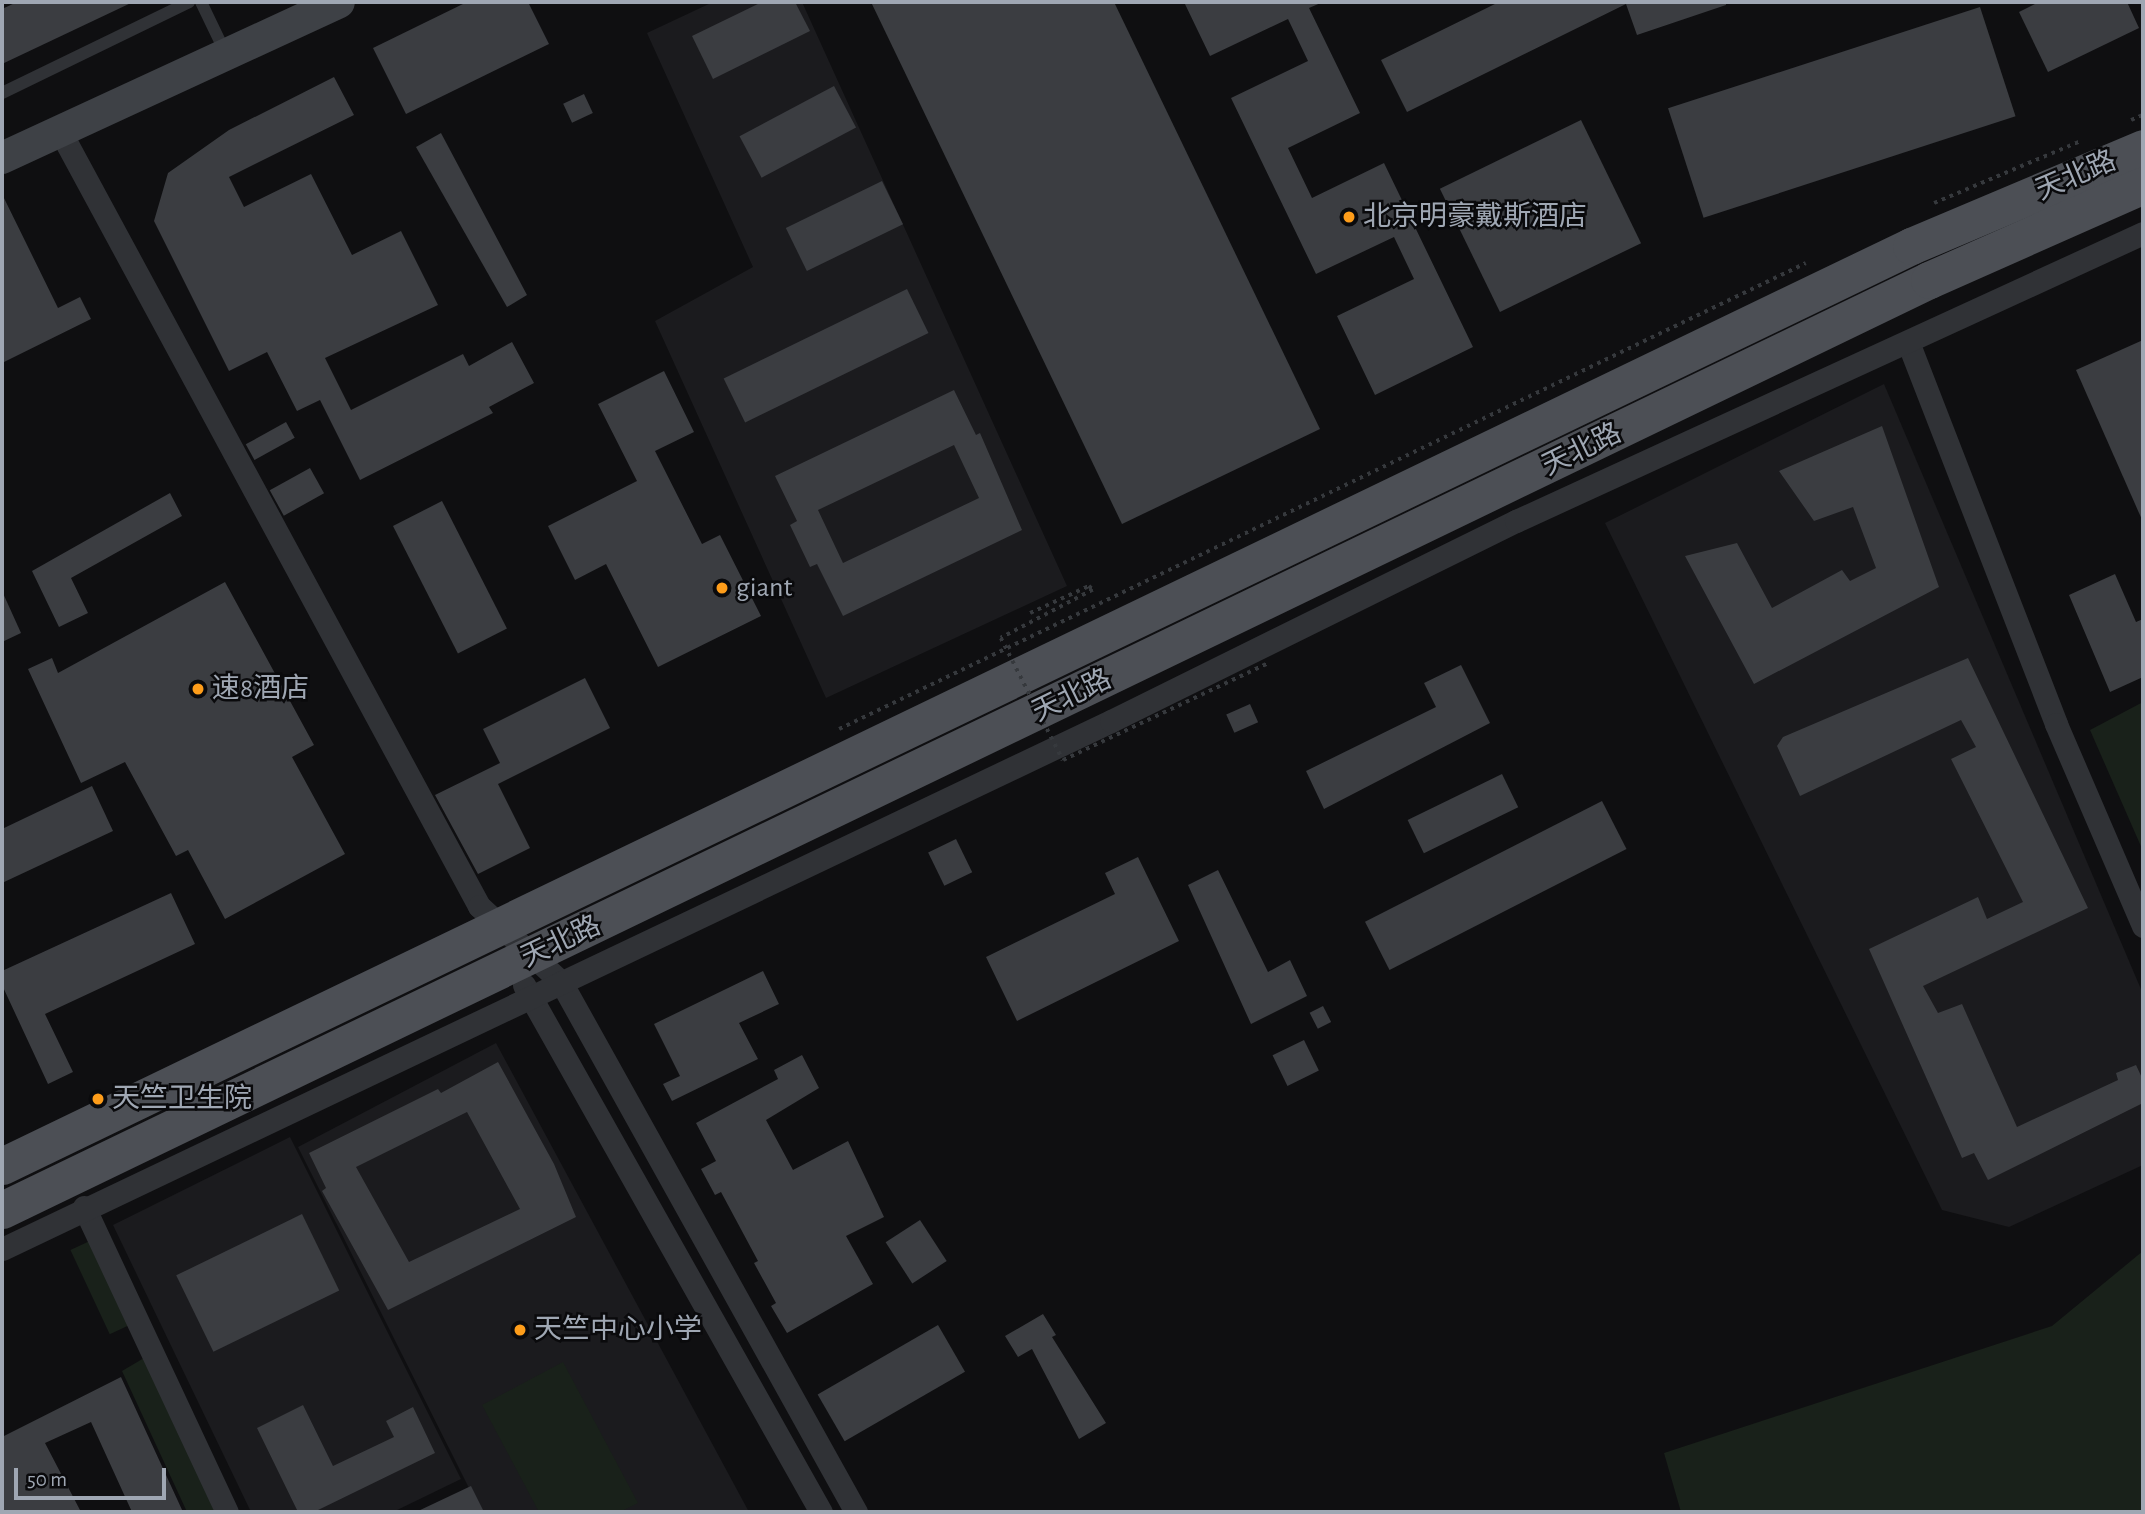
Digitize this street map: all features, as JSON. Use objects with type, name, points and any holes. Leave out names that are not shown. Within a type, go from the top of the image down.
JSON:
[{"type":"main road","name":"天北路","points":[[2,1166],[1911,246],[2143,148]]},
{"type":"main road","name":"天北路","points":[[2,1210],[1928,280],[2143,185]]},
{"type":"street","points":[[2,158],[339,2]]},
{"type":"street","points":[[60,131],[479,906],[523,960],[561,982],[856,1512]]},
{"type":"street","points":[[2,1249],[84,1207],[301,1109],[531,996],[1111,721],[1516,521],[2143,233]]},
{"type":"street","points":[[1908,342],[2056,724],[2143,926]]},
{"type":"street","points":[[523,960],[531,996],[821,1512]]},
{"type":"street","points":[[84,1207],[227,1512]]},
{"type":"lane","points":[[2,93],[189,2]]},
{"type":"lane","points":[[201,2],[226,55]]},
{"type":"path","points":[[1030,614],[1089,586],[1093,590],[1001,638],[1063,760],[1266,664]]},
{"type":"shaded area","points":[[713,2],[802,2],[1067,586],[826,698],[655,321],[753,267],[647,33]]},
{"type":"shaded area","points":[[1884,384],[2143,994],[2143,1165],[2009,1227],[1942,1210],[1605,523]]},
{"type":"shaded area","points":[[2143,702],[2143,851],[2090,730]]},
{"type":"shaded area","name":"天竺中心小学","points":[[496,1043],[749,1512],[481,1512],[298,1147]]},
{"type":"shaded area","points":[[290,1137],[461,1479],[393,1512],[251,1512],[113,1225]]},
{"type":"shaded area","points":[[94,1239],[133,1323],[110,1334],[70,1250]]},
{"type":"shaded area","points":[[2143,1251],[2143,1512],[1681,1512],[1664,1453],[2052,1326]]},
{"type":"shaded area","points":[[144,1358],[221,1512],[187,1512],[122,1371]]},
{"type":"shaded area","points":[[563,1362],[638,1503],[620,1512],[539,1512],[482,1405]]},
{"type":"building","points":[[17,2],[133,2],[2,64],[2,9]]},
{"type":"building","points":[[467,2],[528,2],[549,44],[406,114],[373,48]]},
{"type":"building","points":[[762,2],[795,2],[810,31],[713,79],[692,36]]},
{"type":"building","points":[[871,2],[1114,2],[1320,429],[1122,524]]},
{"type":"building","name":"北京明豪戴斯酒店","points":[[1184,2],[1323,2],[1309,8],[1360,113],[1288,148],[1312,198],[1384,163],[1473,347],[1375,395],[1337,316],[1414,279],[1394,237],[1316,274],[1231,98],[1308,61],[1288,19],[1210,56]]},
{"type":"building","points":[[1499,2],[1726,2],[1726,5],[1637,35],[1626,4],[1407,112],[1381,60]]},
{"type":"building","points":[[2039,2],[2127,2],[2139,28],[2048,72],[2019,12]]},
{"type":"building","points":[[1980,7],[2016,116],[1704,218],[1668,108]]},
{"type":"building","points":[[334,77],[354,115],[229,177],[244,207],[311,174],[352,255],[401,231],[438,305],[325,358],[351,410],[463,354],[469,366],[512,342],[534,383],[489,407],[493,413],[360,480],[320,400],[297,411],[267,352],[229,371],[154,221],[168,173],[229,130]]},
{"type":"building","points":[[834,86],[856,127],[762,178],[740,136]]},
{"type":"building","points":[[584,94],[593,113],[572,123],[563,104]]},
{"type":"building","points":[[1581,120],[1641,243],[1500,312],[1440,189]]},
{"type":"building","points":[[441,133],[527,295],[507,307],[416,147]]},
{"type":"building","points":[[882,181],[903,224],[807,271],[786,228]]},
{"type":"building","points":[[2,194],[58,308],[80,297],[91,319],[2,363]]},
{"type":"building","points":[[907,289],[928,333],[745,422],[724,378]]},
{"type":"building","points":[[2143,340],[2143,522],[2076,370]]},
{"type":"building","points":[[664,371],[694,432],[655,451],[702,544],[720,535],[761,616],[658,667],[606,564],[575,580],[548,526],[637,481],[598,404]]},
{"type":"building","points":[[954,390],[976,435],[980,433],[1022,530],[843,616],[817,564],[810,567],[790,525],[797,521],[775,476]],"holes":[[[954,445],[979,498],[843,563],[818,510]]]},
{"type":"building","points":[[286,422],[295,438],[254,460],[246,444]]},
{"type":"building","points":[[1882,426],[1939,587],[1754,684],[1685,556],[1737,543],[1772,608],[1842,570],[1850,581],[1876,568],[1853,507],[1814,521],[1779,471]]},
{"type":"building","points":[[310,468],[324,493],[284,516],[270,490]]},
{"type":"building","points":[[170,493],[182,516],[71,578],[88,613],[59,627],[32,571]]},
{"type":"building","points":[[442,501],[507,628],[458,653],[393,526]]},
{"type":"building","points":[[2115,574],[2136,622],[2143,619],[2143,677],[2110,692],[2069,595]]},
{"type":"building","points":[[225,582],[314,745],[292,757],[345,854],[225,919],[188,850],[176,856],[125,762],[81,783],[28,669],[52,658],[58,673]]},
{"type":"building","points":[[2,591],[21,633],[2,642]]},
{"type":"building","points":[[1968,658],[2088,908],[1923,986],[1938,1013],[1962,1004],[2017,1127],[2118,1080],[2116,1073],[2136,1065],[2143,1080],[2143,1103],[1988,1180],[1974,1153],[1962,1158],[1869,949],[1978,897],[1987,919],[2023,902],[1951,759],[1976,747],[1961,720],[1800,796],[1777,746],[1783,737]]},
{"type":"building","points":[[1461,665],[1490,723],[1324,809],[1306,771],[1436,707],[1424,683]]},
{"type":"building","points":[[585,678],[610,728],[498,784],[530,848],[478,874],[435,795],[500,763],[483,729]]},
{"type":"building","points":[[1250,704],[1258,722],[1234,733],[1226,715]]},
{"type":"building","points":[[1502,774],[1518,807],[1424,853],[1408,820]]},
{"type":"building","points":[[92,786],[113,831],[2,883],[2,829]]},
{"type":"building","points":[[1602,801],[1627,849],[1390,970],[1365,922]]},
{"type":"building","points":[[956,839],[972,872],[944,886],[928,853]]},
{"type":"building","points":[[1138,857],[1179,941],[1017,1021],[986,957],[1115,894],[1105,873]]},
{"type":"building","points":[[1218,870],[1268,972],[1290,960],[1307,996],[1251,1024],[1188,885]]},
{"type":"building","points":[[171,893],[195,944],[45,1014],[73,1072],[48,1084],[2,985],[2,971]]},
{"type":"building","points":[[763,971],[779,1004],[739,1023],[758,1059],[672,1101],[663,1084],[680,1076],[654,1024]]},
{"type":"building","points":[[1323,1006],[1331,1022],[1318,1029],[1310,1013]]},
{"type":"building","points":[[1304,1040],[1319,1071],[1287,1086],[1273,1055]]},
{"type":"building","points":[[802,1055],[819,1088],[766,1120],[793,1170],[848,1141],[884,1217],[846,1236],[873,1284],[787,1333],[771,1306],[776,1303],[754,1263],[758,1261],[721,1192],[715,1195],[701,1169],[716,1161],[696,1123],[778,1079],[774,1070]]},
{"type":"building","points":[[498,1062],[554,1164],[576,1217],[388,1310],[322,1191],[326,1188],[309,1153],[438,1089],[441,1093]],"holes":[[[467,1112],[520,1209],[409,1262],[356,1167]]]},
{"type":"building","points":[[302,1214],[339,1290],[213,1352],[176,1275]]},
{"type":"building","points":[[920,1220],[947,1261],[912,1283],[886,1242]]},
{"type":"building","points":[[1043,1314],[1056,1335],[1052,1337],[1106,1423],[1079,1439],[1032,1349],[1018,1357],[1005,1336]]},
{"type":"building","points":[[938,1325],[965,1372],[845,1441],[818,1394]]},
{"type":"building","points":[[121,1377],[183,1512],[132,1512],[91,1422],[45,1443],[81,1512],[2,1512],[2,1437]]},
{"type":"building","points":[[303,1405],[333,1466],[394,1437],[386,1421],[413,1407],[435,1453],[314,1512],[298,1512],[257,1428]]},
{"type":"building","points":[[471,1486],[484,1512],[416,1512]]},
{"type":"place","name":"北京明豪戴斯酒店","points":[[1349,217]]},
{"type":"place","name":"giant","points":[[722,588]]},
{"type":"place","name":"速8酒店","points":[[198,689]]},
{"type":"place","name":"天竺卫生院","points":[[98,1099]]},
{"type":"place","name":"天竺中心小学","points":[[520,1330]]}]
